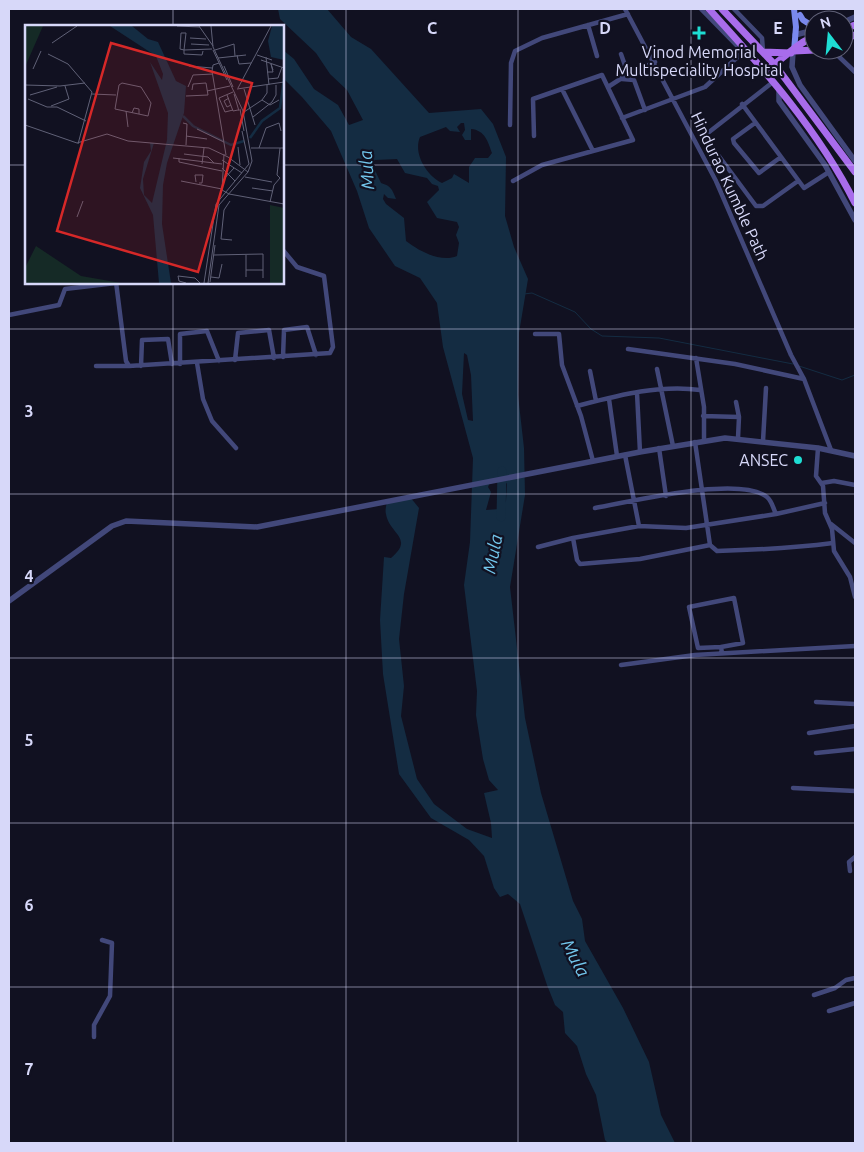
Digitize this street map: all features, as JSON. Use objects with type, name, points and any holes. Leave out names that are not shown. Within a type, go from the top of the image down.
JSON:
[{"type":"main road","points":[[708,9],[755,59],[773,82],[839,171],[855,203]]},
{"type":"main road","points":[[722,9],[775,65],[855,172]]},
{"type":"main road","points":[[792,52],[796,22],[794,9]]},
{"type":"main road","points":[[796,22],[800,12]]},
{"type":"main road","points":[[765,72],[804,41]]},
{"type":"main road","points":[[764,52],[804,51]]},
{"type":"street","points":[[701,9],[743,52],[755,59]]},
{"type":"street","points":[[734,9],[762,38],[764,52]]},
{"type":"street","points":[[510,126],[511,63],[515,51],[542,38],[588,25],[626,11]]},
{"type":"street","name":"Hindurao Kumble Path","points":[[626,11],[716,181],[791,355],[804,379],[831,450]]},
{"type":"street","points":[[588,25],[597,56]]},
{"type":"street","points":[[795,36],[804,32]]},
{"type":"street","points":[[622,118],[694,92],[714,81],[743,52]]},
{"type":"street","points":[[792,52],[792,67],[800,85],[855,161]]},
{"type":"street","points":[[621,54],[628,74]]},
{"type":"street","points":[[842,60],[855,72]]},
{"type":"street","points":[[608,87],[628,74],[654,62]]},
{"type":"street","points":[[513,181],[542,166],[632,140],[602,76],[533,99],[534,136]]},
{"type":"street","points":[[621,79],[634,80],[645,110]]},
{"type":"street","points":[[773,82],[704,134],[704,138],[756,206],[762,206],[798,180]]},
{"type":"street","points":[[562,89],[593,151]]},
{"type":"street","points":[[778,90],[778,101],[829,172],[855,220]]},
{"type":"street","points":[[742,104],[804,188],[829,172]]},
{"type":"street","points":[[755,123],[734,139],[734,143],[759,173],[781,157]]},
{"type":"street","points":[[96,366],[180,364],[330,353],[333,347],[324,276],[297,268],[284,252]]},
{"type":"street","points":[[9,315],[60,305],[64,289],[107,284]]},
{"type":"street","points":[[116,284],[126,361],[129,366]]},
{"type":"street","points":[[283,357],[284,330],[307,327],[316,355]]},
{"type":"street","points":[[234,360],[238,333],[269,330],[274,358]]},
{"type":"street","points":[[180,364],[180,334],[207,331],[219,361]]},
{"type":"street","points":[[535,334],[559,334],[562,365],[577,406],[593,461]]},
{"type":"street","points":[[142,366],[142,340],[168,339],[172,364]]},
{"type":"street","points":[[628,349],[696,358],[804,379]]},
{"type":"street","points":[[696,358],[704,407],[704,440]]},
{"type":"street","points":[[197,363],[203,399],[212,421],[236,448]]},
{"type":"street","points":[[657,369],[672,446]]},
{"type":"street","points":[[590,371],[596,401]]},
{"type":"street","points":[[763,441],[766,388]]},
{"type":"street","points":[[577,406],[609,398],[660,390],[700,390]]},
{"type":"street","points":[[638,393],[640,452]]},
{"type":"street","points":[[609,398],[617,456]]},
{"type":"street","points":[[736,402],[739,417],[738,438]]},
{"type":"street","points":[[703,416],[739,417]]},
{"type":"street","points":[[9,600],[112,526],[126,521],[257,527],[704,440],[738,438],[831,450],[855,456]]},
{"type":"street","points":[[695,442],[710,545],[717,551],[786,548],[833,543]]},
{"type":"street","points":[[659,448],[666,496]]},
{"type":"street","points":[[818,448],[815,472],[822,484],[825,513],[830,523],[835,555],[850,577],[855,595]]},
{"type":"street","points":[[626,455],[639,526]]},
{"type":"street","points":[[822,484],[834,481],[855,485]]},
{"type":"street","points":[[594,508],[702,490],[737,488],[750,490],[767,497],[776,514]]},
{"type":"street","points":[[538,547],[572,538],[639,526],[686,528],[776,514],[825,503]]},
{"type":"street","points":[[830,523],[855,543]]},
{"type":"street","points":[[572,538],[577,560],[580,564],[640,559],[710,545]]},
{"type":"street","points":[[734,598],[744,643],[721,646],[698,648],[689,607],[734,598]]},
{"type":"street","points":[[721,646],[722,653]]},
{"type":"street","points":[[621,665],[722,653],[855,646]]},
{"type":"street","points":[[816,702],[855,704]]},
{"type":"street","points":[[809,733],[855,726]]},
{"type":"street","points":[[816,753],[855,749]]},
{"type":"street","points":[[793,788],[855,791]]},
{"type":"street","points":[[850,871],[849,862],[855,857]]},
{"type":"street","points":[[94,1037],[94,1026],[110,996],[112,943],[102,940]]},
{"type":"street","points":[[814,995],[836,988],[846,980],[855,978]]},
{"type":"street","points":[[829,1012],[855,1003]]},
{"type":"water","points":[[278,9],[327,9],[351,37],[371,49],[429,113],[481,109],[493,124],[506,157],[505,216],[514,247],[528,279],[519,333],[518,395],[524,448],[525,495],[510,587],[525,718],[541,793],[573,901],[582,919],[585,941],[623,1008],[649,1062],[661,1115],[675,1143],[608,1143],[605,1140],[596,1095],[586,1074],[577,1046],[565,1033],[563,1012],[555,1005],[547,985],[520,904],[508,894],[500,897],[494,888],[484,856],[469,840],[431,818],[399,774],[383,674],[380,620],[384,557],[391,558],[401,546],[399,536],[388,521],[387,502],[410,497],[419,508],[404,594],[399,639],[404,686],[401,716],[417,779],[434,804],[467,829],[492,838],[491,823],[484,793],[498,790],[489,780],[483,759],[476,715],[477,691],[464,585],[470,542],[473,458],[443,347],[437,303],[420,278],[395,266],[369,228],[357,191],[331,131],[284,79],[284,51],[294,59],[314,89],[338,105],[349,125],[363,120],[347,90],[330,74],[316,53],[280,19]],"holes":[[[464,123],[465,130],[462,135],[465,140],[471,140],[471,129],[476,130],[483,134],[492,153],[488,158],[475,158],[469,167],[469,183],[454,174],[452,178],[442,183],[431,175],[422,163],[418,143],[420,137],[446,127],[450,131],[460,132],[457,127]],[[397,159],[405,173],[427,178],[432,184],[438,186],[439,190],[427,202],[437,218],[457,222],[459,227],[456,235],[459,243],[457,256],[444,258],[430,255],[406,241],[404,218],[386,204],[383,199],[384,194],[388,198],[396,199],[391,188],[381,183],[372,164],[375,160]],[[464,353],[467,355],[471,375],[473,421],[468,420],[462,394]],[[502,477],[507,484],[506,501],[500,509],[486,510],[491,492],[488,487],[491,480]]]},
{"type":"waterway","points":[[524,294],[532,293],[575,312],[591,329],[602,336],[659,338],[793,364]]},
{"type":"waterway","points":[[799,366],[842,380],[855,375]]},
{"type":"waterway","name":"Mula","points":[[501,517],[502,471]]},
{"type":"place","name":"Vinod Memorial Multispeciality Hospital","points":[[699,33]]},
{"type":"place","name":"ANSEC","points":[[798,460]]}]
